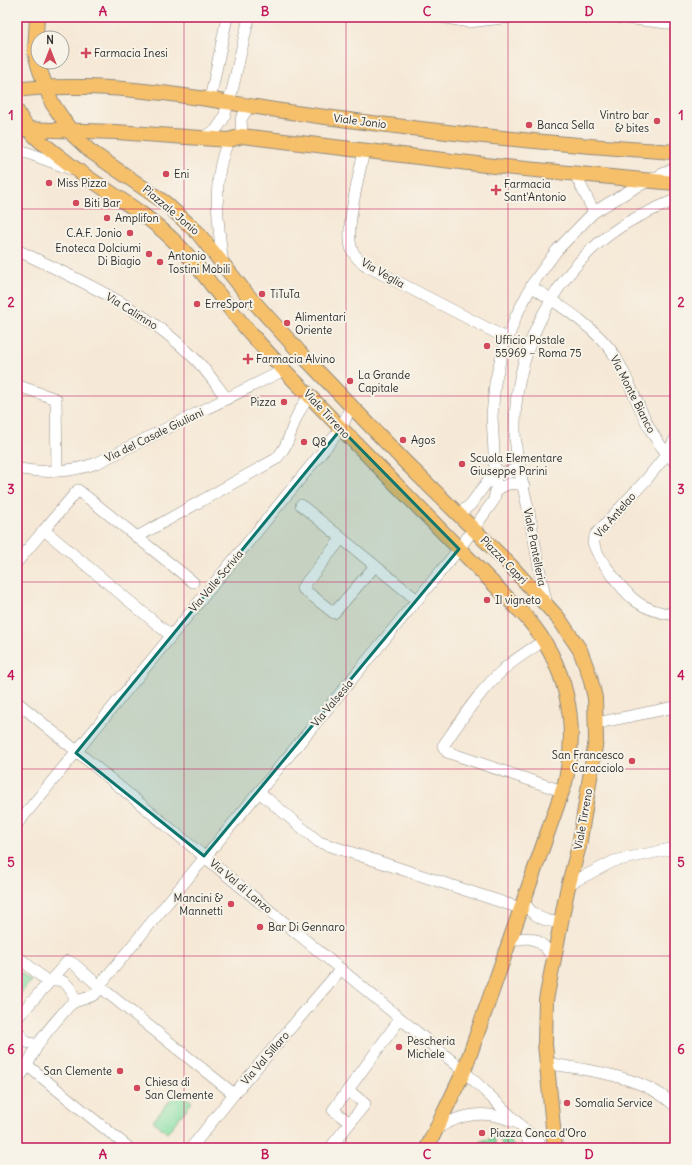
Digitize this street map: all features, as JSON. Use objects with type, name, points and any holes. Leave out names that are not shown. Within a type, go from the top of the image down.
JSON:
[{"type":"main road","name":"Piazzale Jonio","points":[[37,17],[35,53],[52,103],[70,131],[90,151],[149,190],[172,208],[197,232],[223,264]]},
{"type":"main road","points":[[17,90],[46,87]]},
{"type":"main road","name":"Viale Jonio","points":[[46,87],[120,89],[498,138],[675,152]]},
{"type":"main road","name":"Piazzale Jonio","points":[[17,111],[22,129],[79,171],[118,196],[155,224],[181,248],[202,273]]},
{"type":"main road","points":[[22,129],[116,132],[200,138],[236,138],[364,150],[575,174],[675,183]]},
{"type":"main road","name":"Viale Tirreno","points":[[223,264],[270,320],[351,406],[458,514]]},
{"type":"main road","name":"Viale Tirreno","points":[[202,273],[247,330],[284,370],[459,549]]},
{"type":"main road","name":"Piazza Capri","points":[[458,514],[510,565],[548,608]]},
{"type":"main road","points":[[427,1148],[464,1071],[521,904],[562,792],[571,750],[570,707],[560,671],[545,640],[526,617],[459,549]]},
{"type":"main road","name":"Viale Tirreno","points":[[548,608],[571,634],[585,659],[593,688],[597,723],[596,740],[579,846],[569,884],[545,1005],[547,1063],[555,1148]]},
{"type":"street","points":[[210,100],[227,17]]},
{"type":"street","points":[[200,138],[211,134],[219,127],[232,91],[249,17]]},
{"type":"street","points":[[441,17],[469,22],[511,17]]},
{"type":"street","points":[[617,17],[675,24]]},
{"type":"street","points":[[223,264],[218,219],[218,194],[221,161],[236,138],[241,119],[249,106]]},
{"type":"street","name":"Piazzale Jonio","points":[[17,150],[79,171]]},
{"type":"street","name":"Via Veglia","points":[[364,150],[350,233],[351,246],[357,257],[367,266],[508,339]]},
{"type":"street","points":[[473,529],[492,505],[496,492],[492,404],[497,373],[520,307],[531,286],[554,254],[594,212],[675,168]]},
{"type":"street","points":[[575,174],[594,212]]},
{"type":"street","name":"Viale Pantelleria","points":[[548,608],[537,563],[515,429],[520,383],[531,345],[539,324],[552,299],[578,264],[603,240],[634,219],[675,200]]},
{"type":"street","name":"Via Calimno","points":[[17,250],[97,289],[144,316],[197,360],[227,399]]},
{"type":"street","name":"Via Monte Bianco","points":[[531,286],[552,299],[585,325],[611,351],[651,431],[671,458]]},
{"type":"street","name":"Via del Casale Giuliani","points":[[17,468],[57,471],[77,469],[97,463],[284,370]]},
{"type":"street","points":[[19,386],[56,399],[57,471]]},
{"type":"street","points":[[137,537],[276,459],[285,447],[299,408],[310,397]]},
{"type":"street","name":"Via Valle Scrivia","points":[[17,824],[170,635],[341,429],[351,406]]},
{"type":"street","points":[[671,458],[675,439]]},
{"type":"street","name":"Via Antelao","points":[[671,458],[646,480],[596,534],[593,542],[605,565],[630,597],[650,610],[675,616]]},
{"type":"street","points":[[495,471],[512,472],[520,466]]},
{"type":"street","points":[[458,514],[471,504],[495,471]]},
{"type":"street","points":[[496,492],[507,484],[514,483],[524,486]]},
{"type":"street","points":[[17,562],[78,490],[193,582]]},
{"type":"street","points":[[300,505],[417,600]]},
{"type":"street","name":"Via Valsesia","points":[[75,1000],[94,995],[97,992],[99,986],[204,856],[259,792],[459,549],[473,529]]},
{"type":"street","points":[[44,530],[170,635]]},
{"type":"street","points":[[341,539],[302,588],[334,613],[375,566]]},
{"type":"street","points":[[545,640],[510,664],[498,675],[443,746],[447,752],[562,792]]},
{"type":"street","name":"Via Val di Lanzo","points":[[17,702],[76,753],[204,856],[464,1071],[522,1128]]},
{"type":"street","points":[[597,723],[675,707]]},
{"type":"street","points":[[259,792],[319,842],[521,904],[540,919],[562,922]]},
{"type":"street","points":[[569,884],[614,861],[675,848]]},
{"type":"street","points":[[508,943],[519,938],[531,938],[546,948],[554,960]]},
{"type":"street","points":[[17,956],[48,982]]},
{"type":"street","points":[[17,1018],[64,964],[70,961],[234,1094]]},
{"type":"street","name":"Via Val Sillaro","points":[[196,1146],[234,1094],[341,969]]},
{"type":"street","points":[[17,1081],[28,1066],[38,1045],[75,1000],[69,987],[64,981],[54,980],[48,982]]},
{"type":"street","points":[[350,1123],[333,1110],[400,1019]]},
{"type":"street","points":[[17,1030],[26,1042],[38,1045]]},
{"type":"street","points":[[547,1063],[616,1077],[639,1084],[662,1095],[675,1106]]},
{"type":"street","points":[[28,1066],[129,1148]]},
{"type":"street","points":[[330,1148],[366,1104],[348,1090]]},
{"type":"street","points":[[436,1129],[455,1119],[478,1114],[498,1116],[532,1134],[544,1148]]},
{"type":"street","points":[[522,1128],[531,1148]]},
{"type":"highlighted area","points":[[341,429],[459,549],[204,856],[76,753]]},
{"type":"green space","points":[[17,970],[31,981],[17,998]]},
{"type":"green space","points":[[178,1091],[192,1102],[167,1133],[153,1121]]},
{"type":"green space","points":[[501,1137],[508,1139],[515,1148],[502,1148]]},
{"type":"green space","points":[[494,1138],[496,1148],[476,1148],[481,1141]]},
{"type":"place","name":"Farmacia Inesi","points":[[86,53]]},
{"type":"place","name":"Vintro bar & bites","points":[[657,121]]},
{"type":"place","name":"Banca Sella","points":[[529,125]]},
{"type":"place","name":"Eni","points":[[166,174]]},
{"type":"place","name":"Miss Pizza","points":[[49,183]]},
{"type":"place","name":"Farmacia Sant'Antonio","points":[[496,190]]},
{"type":"place","name":"Biti Bar","points":[[76,203]]},
{"type":"place","name":"Amplifon","points":[[107,218]]},
{"type":"place","name":"C.A.F. Jonio","points":[[130,233]]},
{"type":"place","name":"Enoteca Dolciumi Di Biagio","points":[[149,254]]},
{"type":"place","name":"Antonio Tostini Mobili","points":[[160,262]]},
{"type":"place","name":"TiTuTa","points":[[262,294]]},
{"type":"place","name":"ErreSport","points":[[197,304]]},
{"type":"place","name":"Alimentari Oriente","points":[[287,323]]},
{"type":"place","name":"Ufficio Postale 55969 – Roma 75","points":[[487,346]]},
{"type":"place","name":"Farmacia Alvino","points":[[248,359]]},
{"type":"place","name":"La Grande Capitale","points":[[350,381]]},
{"type":"place","name":"Pizza","points":[[284,402]]},
{"type":"place","name":"Agos","points":[[403,440]]},
{"type":"place","name":"Q8","points":[[304,442]]},
{"type":"place","name":"Scuola Elementare Giuseppe Parini","points":[[462,464]]},
{"type":"place","name":"Il vigneto","points":[[487,600]]},
{"type":"place","name":"San Francesco Caracciolo","points":[[632,761]]},
{"type":"place","name":"Mancini & Mannetti","points":[[231,904]]},
{"type":"place","name":"Bar Di Gennaro","points":[[260,927]]},
{"type":"place","name":"Pescheria Michele","points":[[399,1047]]},
{"type":"place","name":"San Clemente","points":[[120,1071]]},
{"type":"place","name":"Chiesa di San Clemente","points":[[137,1088]]},
{"type":"place","name":"Somalia Service","points":[[567,1103]]},
{"type":"place","name":"Piazza Conca d'Oro","points":[[482,1133]]}]
